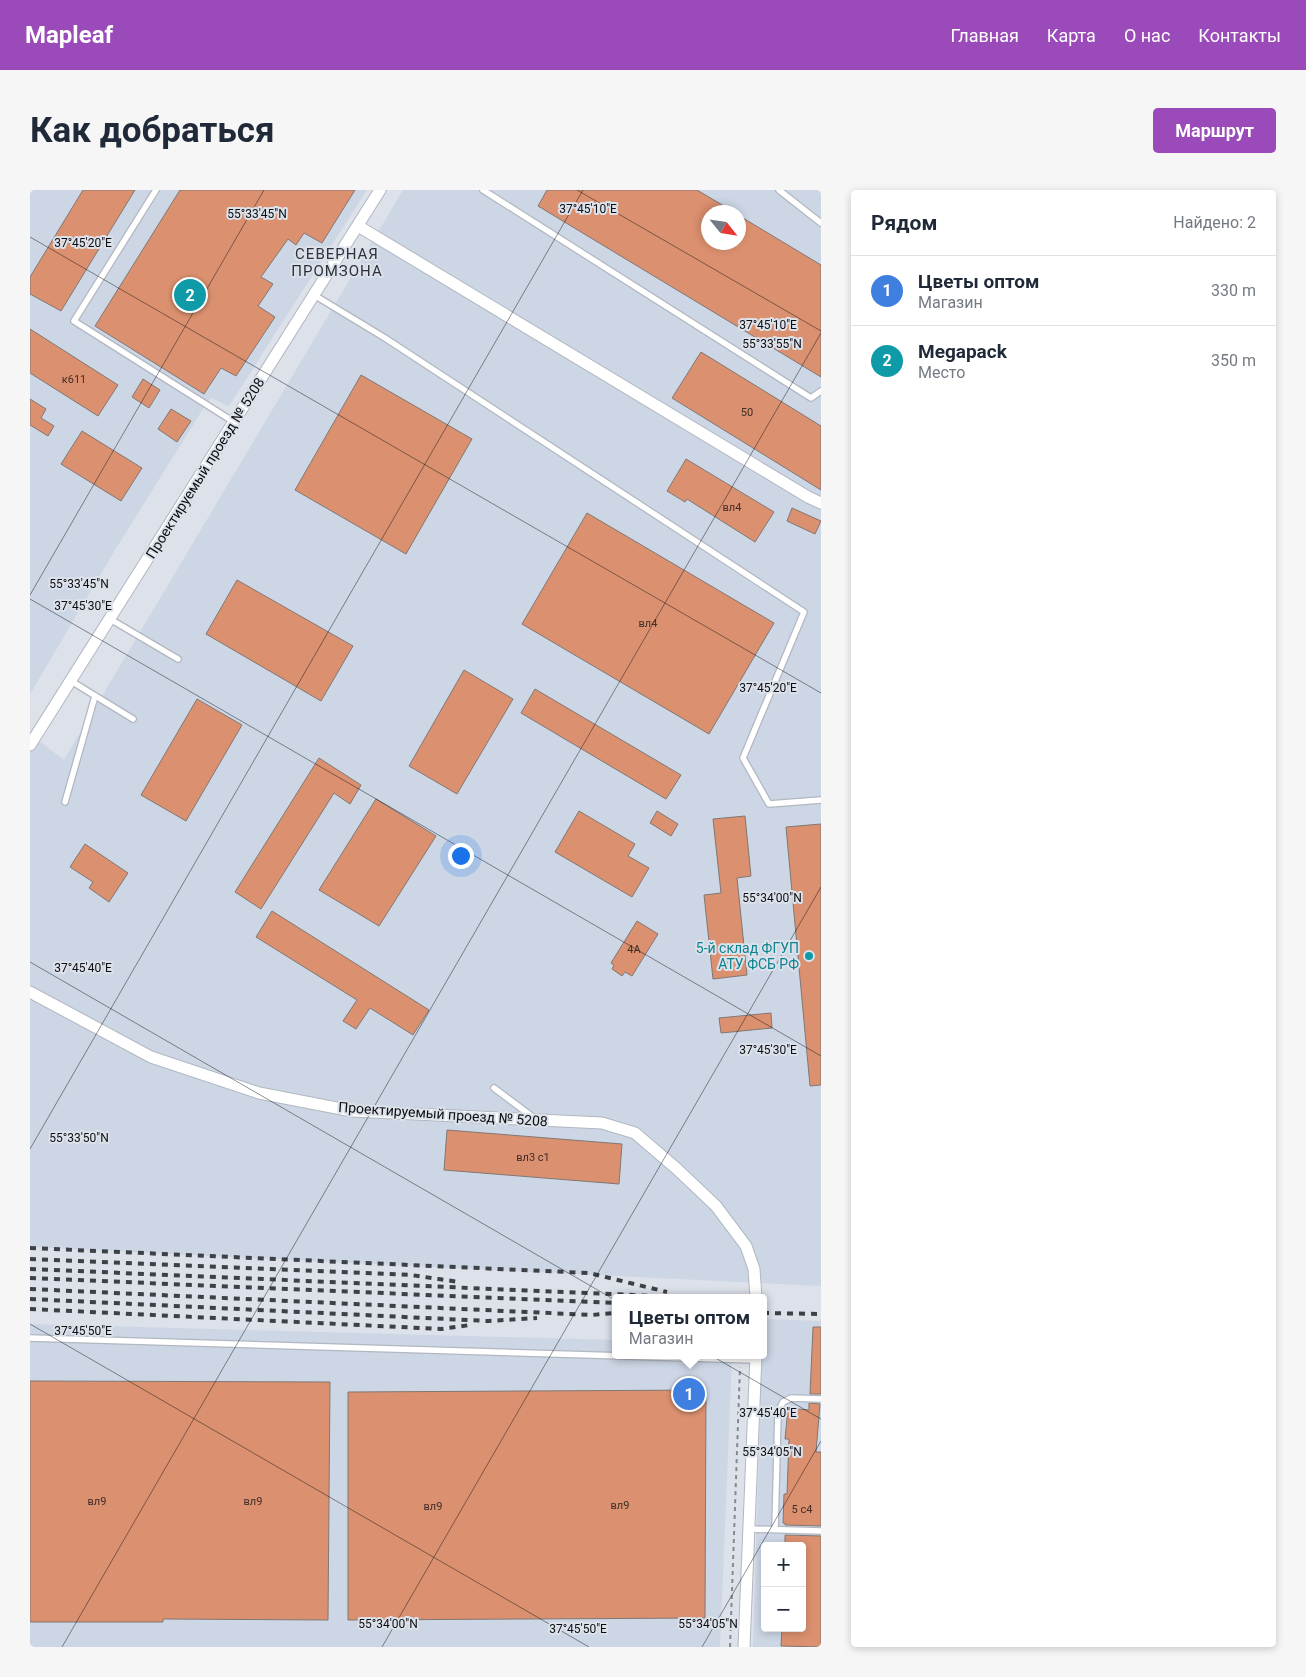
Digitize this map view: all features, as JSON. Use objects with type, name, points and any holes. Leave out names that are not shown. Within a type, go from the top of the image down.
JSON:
[{"type":"street","name":"Проектируемый проезд № 5208","points":[[30,745],[380,190]]},
{"type":"street","points":[[358,226],[821,503]]},
{"type":"street","name":"Проектируемый проезд № 5208","points":[[30,992],[151,1057],[259,1093],[352,1111],[602,1123],[635,1133],[716,1206],[746,1246],[754,1269],[756,1294]]},
{"type":"street","points":[[744,1647],[756,1359]]},
{"type":"lane","points":[[156,190],[74,321],[234,422]]},
{"type":"lane","points":[[483,190],[811,398],[821,392]]},
{"type":"lane","points":[[779,190],[821,223]]},
{"type":"lane","points":[[314,295],[385,338],[804,612],[743,758],[768,804],[821,800]]},
{"type":"lane","points":[[110,619],[178,659]]},
{"type":"lane","points":[[70,681],[133,719]]},
{"type":"lane","points":[[65,802],[95,696]]},
{"type":"lane","points":[[494,1088],[537,1120]]},
{"type":"lane","points":[[30,1338],[612,1356]]},
{"type":"lane","points":[[709,1359],[748,1359]]},
{"type":"lane","points":[[776,1529],[778,1412],[783,1402],[791,1398],[821,1399]]},
{"type":"lane","points":[[750,1528],[821,1531]]},
{"type":"path","points":[[730,1647],[741,1360]]},
{"type":"shaded area","points":[[30,190],[367,190],[229,406],[211,398],[206,404],[115,550],[30,694]]},
{"type":"shaded area","points":[[403,190],[821,190],[821,1286],[30,1247],[30,734],[64,760]]},
{"type":"shaded area","points":[[767,1319],[821,1321],[821,1647],[753,1647],[762,1359],[767,1359]]},
{"type":"shaded area","points":[[30,1324],[612,1340],[612,1359],[732,1359],[720,1647],[30,1647]]},
{"type":"building","points":[[83,190],[135,190],[61,311],[30,294],[30,277]]},
{"type":"building","points":[[180,190],[355,190],[322,243],[304,233],[296,245],[288,239],[261,277],[273,284],[258,306],[275,317],[236,376],[221,368],[204,394],[95,326]]},
{"type":"building","points":[[547,190],[697,190],[722,205],[701,205],[701,250],[746,250],[746,220],[821,265],[821,377],[538,206]]},
{"type":"building","points":[[30,329],[118,385],[98,416],[30,373]]},
{"type":"building","points":[[701,352],[821,426],[821,490],[672,398]]},
{"type":"building","points":[[361,375],[472,439],[406,554],[295,490]]},
{"type":"building","points":[[143,379],[160,390],[149,408],[132,397]]},
{"type":"building","points":[[30,399],[46,409],[41,418],[54,426],[48,436],[30,425]]},
{"type":"building","points":[[171,409],[191,421],[177,442],[158,429]]},
{"type":"building","points":[[82,431],[142,468],[121,501],[61,464]]},
{"type":"building","points":[[686,459],[774,512],[755,542],[687,499],[685,502],[667,491]]},
{"type":"building","points":[[792,508],[821,521],[815,534],[787,521]]},
{"type":"building","points":[[587,513],[774,623],[709,734],[522,624]]},
{"type":"building","points":[[237,580],[353,646],[321,701],[206,634]]},
{"type":"building","points":[[464,670],[513,699],[457,794],[409,766]]},
{"type":"building","points":[[535,689],[681,775],[666,799],[521,713]]},
{"type":"building","points":[[197,699],[242,725],[186,821],[141,795]]},
{"type":"building","points":[[319,758],[361,785],[350,804],[334,793],[261,909],[235,892]]},
{"type":"building","points":[[376,799],[436,836],[379,926],[319,890]]},
{"type":"building","points":[[579,811],[635,844],[628,856],[649,868],[632,897],[555,852]]},
{"type":"building","points":[[657,811],[678,824],[671,836],[650,823]]},
{"type":"building","points":[[745,816],[751,876],[737,878],[747,975],[713,979],[704,895],[721,893],[713,819]]},
{"type":"building","name":"5-й склад ФГУП АТУ ФСБ РФ","points":[[821,824],[821,1085],[810,1086],[786,827]]},
{"type":"building","points":[[85,844],[128,873],[109,902],[89,888],[93,882],[70,867]]},
{"type":"building","points":[[272,911],[429,1010],[413,1035],[370,1008],[356,1029],[343,1021],[357,1000],[256,937]]},
{"type":"building","points":[[637,921],[658,934],[632,976],[625,972],[622,976],[612,969],[614,965],[611,963]]},
{"type":"building","points":[[771,1013],[772,1028],[721,1033],[719,1018]]},
{"type":"building","points":[[447,1130],[622,1144],[619,1184],[444,1170]]},
{"type":"building","points":[[813,1327],[821,1327],[821,1394],[810,1394]]},
{"type":"building","points":[[30,1381],[330,1382],[328,1620],[163,1619],[163,1622],[30,1622]]},
{"type":"building","points":[[706,1390],[705,1618],[348,1620],[348,1392]]},
{"type":"building","points":[[809,1403],[820,1404],[816,1452],[821,1452],[821,1526],[785,1525],[783,1523],[784,1494],[787,1494],[789,1439],[785,1439],[788,1408],[809,1410]]},
{"type":"building","points":[[785,1535],[821,1536],[821,1647],[781,1646],[782,1632],[806,1632],[806,1542],[785,1542]]},
{"type":"railway","points":[[30,1248],[589,1273],[667,1292]]},
{"type":"railway","points":[[30,1259],[411,1275],[459,1282]]},
{"type":"railway","points":[[30,1269],[612,1294]]},
{"type":"railway","points":[[30,1278],[612,1303]]},
{"type":"railway","points":[[30,1289],[592,1315],[612,1313]]},
{"type":"railway","points":[[30,1299],[488,1321],[537,1318]]},
{"type":"railway","points":[[30,1309],[441,1329],[470,1325]]},
{"type":"railway","points":[[767,1313],[821,1314]]},
{"type":"place","name":"Megapack","points":[[190,295]]},
{"type":"place","name":"5-й склад ФГУП АТУ ФСБ РФ","points":[[809,956]]},
{"type":"place","name":"Цветы оптом","points":[[689,1394]]},
{"type":"district","name":"СЕВЕРНАЯ ПРОМЗОНА","points":[[337,262]]}]
